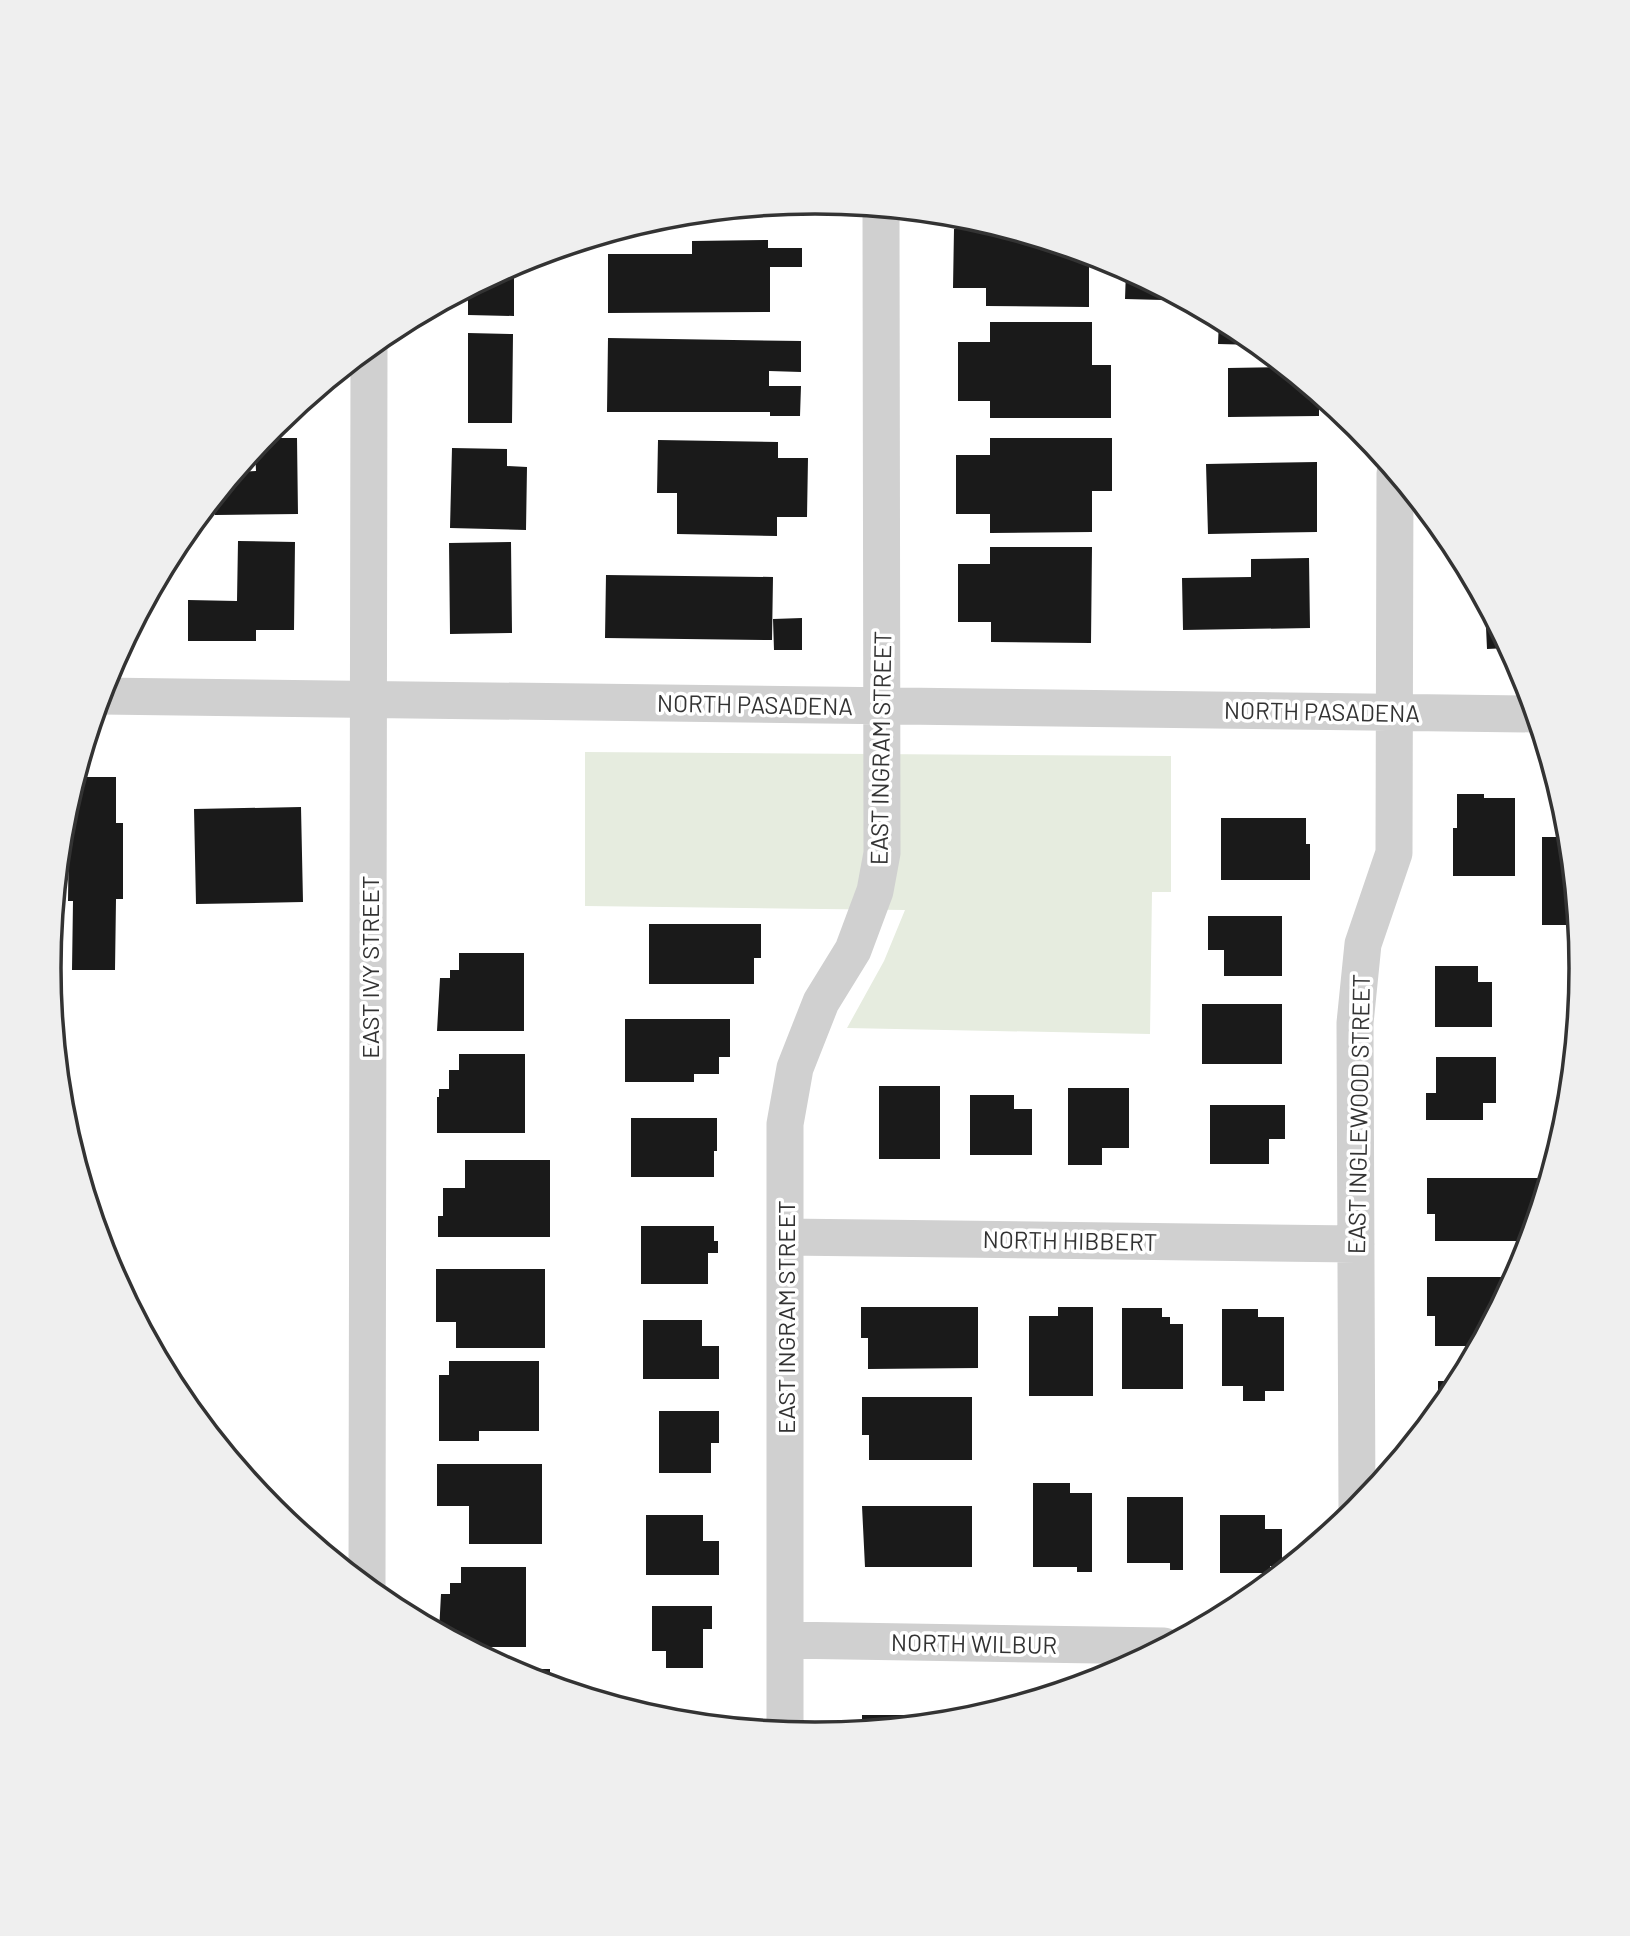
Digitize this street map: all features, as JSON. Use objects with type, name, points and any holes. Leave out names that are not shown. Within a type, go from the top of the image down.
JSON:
[{"type":"street","name":"EAST INGRAM STREET","points":[[785,1721],[785,1124],[795,1068],[821,1002],[853,950],[875,891],[882,853],[881,218]]},
{"type":"street","name":"EAST IVY STREET","points":[[367,1574],[369,361]]},
{"type":"street","name":"EAST INGLEWOOD STREET","points":[[1357,1492],[1355,1023],[1363,944],[1394,853],[1395,487]]},
{"type":"street","name":"NORTH PASADENA","points":[[113,696],[1524,714]]},
{"type":"street","name":"NORTH HIBBERT","points":[[785,1237],[1356,1244]]},
{"type":"street","name":"NORTH WILBUR","points":[[785,1640],[1144,1646]]},
{"type":"shaded area","points":[[585,752],[1171,756],[1171,892],[1152,892],[1150,1034],[847,1028],[884,961],[905,910],[585,906]]},
{"type":"building","points":[[954,229],[1010,240],[1090,267],[1089,307],[986,306],[986,288],[953,288]]},
{"type":"building","points":[[768,240],[768,248],[802,248],[802,267],[770,267],[770,312],[608,313],[608,254],[692,254],[692,241]]},
{"type":"building","points":[[514,278],[514,316],[468,315],[468,299]]},
{"type":"building","points":[[1126,282],[1163,300],[1125,299]]},
{"type":"building","points":[[990,322],[1092,322],[1092,365],[1111,365],[1111,418],[990,418],[990,401],[958,401],[958,342],[990,342]]},
{"type":"building","points":[[1219,331],[1239,345],[1218,344]]},
{"type":"building","points":[[468,333],[513,334],[512,423],[468,423]]},
{"type":"building","points":[[608,338],[801,341],[801,372],[769,371],[769,386],[801,386],[800,416],[770,416],[770,412],[607,412]]},
{"type":"building","points":[[1270,367],[1319,408],[1319,416],[1228,417],[1228,368]]},
{"type":"building","points":[[279,438],[297,438],[298,514],[215,515],[248,471],[256,471],[256,463]]},
{"type":"building","points":[[990,438],[1112,438],[1112,491],[1092,491],[1092,532],[990,533],[990,514],[956,514],[956,455],[990,455]]},
{"type":"building","points":[[658,440],[778,442],[778,458],[808,458],[807,517],[777,517],[777,536],[677,534],[677,493],[657,493]]},
{"type":"building","points":[[452,448],[507,449],[507,466],[527,467],[526,530],[450,528]]},
{"type":"building","points":[[1317,462],[1317,532],[1208,534],[1206,464]]},
{"type":"building","points":[[238,541],[295,542],[294,630],[256,630],[256,641],[188,641],[188,600],[237,601]]},
{"type":"building","points":[[511,542],[512,633],[450,634],[449,543]]},
{"type":"building","points":[[990,547],[1092,547],[1091,643],[991,642],[991,622],[958,622],[958,564],[990,564]]},
{"type":"building","points":[[1309,558],[1310,628],[1183,630],[1182,578],[1251,577],[1251,559]]},
{"type":"building","points":[[606,575],[773,577],[772,640],[605,638]]},
{"type":"building","points":[[802,618],[802,650],[774,650],[773,619]]},
{"type":"building","points":[[1486,625],[1497,649],[1487,649]]},
{"type":"building","points":[[86,777],[116,777],[116,823],[123,823],[123,899],[116,899],[115,970],[72,970],[73,901],[68,901],[68,867]]},
{"type":"building","points":[[1457,794],[1484,794],[1484,798],[1515,798],[1515,876],[1453,876],[1453,828],[1457,828]]},
{"type":"building","points":[[301,807],[303,902],[196,904],[194,809]]},
{"type":"building","points":[[1221,818],[1306,818],[1306,844],[1310,844],[1310,880],[1221,880]]},
{"type":"building","points":[[1542,837],[1557,837],[1567,925],[1542,925]]},
{"type":"building","points":[[1208,916],[1282,916],[1282,976],[1224,976],[1224,950],[1208,950]]},
{"type":"building","points":[[649,924],[761,924],[761,958],[754,958],[754,984],[649,984]]},
{"type":"building","points":[[459,953],[524,953],[524,1031],[437,1031],[440,978],[450,978],[450,970],[459,970]]},
{"type":"building","points":[[1435,966],[1478,966],[1478,982],[1492,982],[1492,1027],[1435,1027]]},
{"type":"building","points":[[1202,1004],[1282,1004],[1282,1064],[1202,1064]]},
{"type":"building","points":[[625,1019],[730,1019],[730,1057],[719,1057],[719,1074],[694,1074],[694,1082],[625,1082]]},
{"type":"building","points":[[459,1054],[525,1054],[525,1133],[437,1133],[439,1089],[449,1089],[449,1070],[459,1070]]},
{"type":"building","points":[[1436,1057],[1496,1057],[1496,1103],[1483,1103],[1483,1120],[1426,1120],[1426,1093],[1436,1093]]},
{"type":"building","points":[[879,1086],[940,1086],[940,1159],[879,1159]]},
{"type":"building","points":[[1068,1088],[1129,1088],[1129,1148],[1102,1148],[1102,1165],[1068,1165]]},
{"type":"building","points":[[970,1095],[1014,1095],[1014,1109],[1032,1109],[1032,1155],[970,1155]]},
{"type":"building","points":[[1210,1105],[1285,1105],[1285,1139],[1269,1139],[1269,1164],[1210,1164]]},
{"type":"building","points":[[631,1118],[717,1118],[714,1177],[631,1177]]},
{"type":"building","points":[[465,1160],[550,1160],[550,1237],[438,1237],[438,1216],[443,1216],[443,1188],[465,1188]]},
{"type":"building","points":[[1427,1178],[1538,1178],[1517,1241],[1435,1241],[1435,1214],[1427,1214]]},
{"type":"building","points":[[641,1226],[714,1226],[714,1241],[718,1241],[718,1253],[708,1253],[708,1284],[641,1284]]},
{"type":"building","points":[[436,1269],[545,1269],[545,1348],[456,1348],[456,1322],[436,1322]]},
{"type":"building","points":[[1427,1277],[1502,1277],[1467,1346],[1435,1346],[1435,1316],[1427,1316]]},
{"type":"building","points":[[861,1307],[978,1307],[978,1368],[868,1369],[868,1338],[861,1338]]},
{"type":"building","points":[[1058,1307],[1093,1307],[1093,1396],[1029,1396],[1029,1316],[1058,1316]]},
{"type":"building","points":[[1122,1308],[1162,1308],[1162,1317],[1170,1317],[1170,1324],[1183,1324],[1183,1389],[1122,1389]]},
{"type":"building","points":[[1222,1309],[1258,1309],[1258,1317],[1284,1317],[1284,1391],[1265,1391],[1265,1401],[1243,1401],[1243,1386],[1222,1386]]},
{"type":"building","points":[[643,1320],[702,1320],[702,1346],[719,1346],[719,1379],[643,1379]]},
{"type":"building","points":[[449,1361],[539,1361],[539,1431],[479,1431],[479,1441],[439,1441],[439,1375],[449,1375]]},
{"type":"building","points":[[1438,1381],[1446,1381],[1442,1387],[1438,1393]]},
{"type":"building","points":[[862,1397],[972,1397],[972,1460],[869,1460],[869,1435],[862,1435]]},
{"type":"building","points":[[659,1411],[719,1411],[719,1443],[711,1443],[711,1473],[659,1473]]},
{"type":"building","points":[[437,1464],[542,1464],[542,1544],[469,1544],[469,1506],[437,1506]]},
{"type":"building","points":[[1033,1483],[1070,1483],[1070,1493],[1092,1493],[1092,1572],[1077,1572],[1077,1567],[1033,1567]]},
{"type":"building","points":[[1127,1497],[1183,1497],[1183,1570],[1170,1570],[1170,1563],[1127,1563]]},
{"type":"building","points":[[862,1506],[972,1506],[972,1567],[865,1567]]},
{"type":"building","points":[[646,1515],[703,1515],[703,1541],[719,1541],[719,1575],[646,1575]]},
{"type":"building","points":[[1220,1515],[1265,1515],[1265,1529],[1282,1529],[1282,1559],[1270,1566],[1264,1573],[1220,1573]]},
{"type":"building","points":[[461,1567],[526,1567],[526,1647],[489,1647],[440,1622],[441,1594],[450,1594],[450,1583],[461,1583]]},
{"type":"building","points":[[652,1606],[712,1606],[712,1629],[703,1629],[703,1668],[666,1668],[666,1651],[652,1651]]},
{"type":"building","points":[[862,1715],[913,1715],[864,1720]]}]
